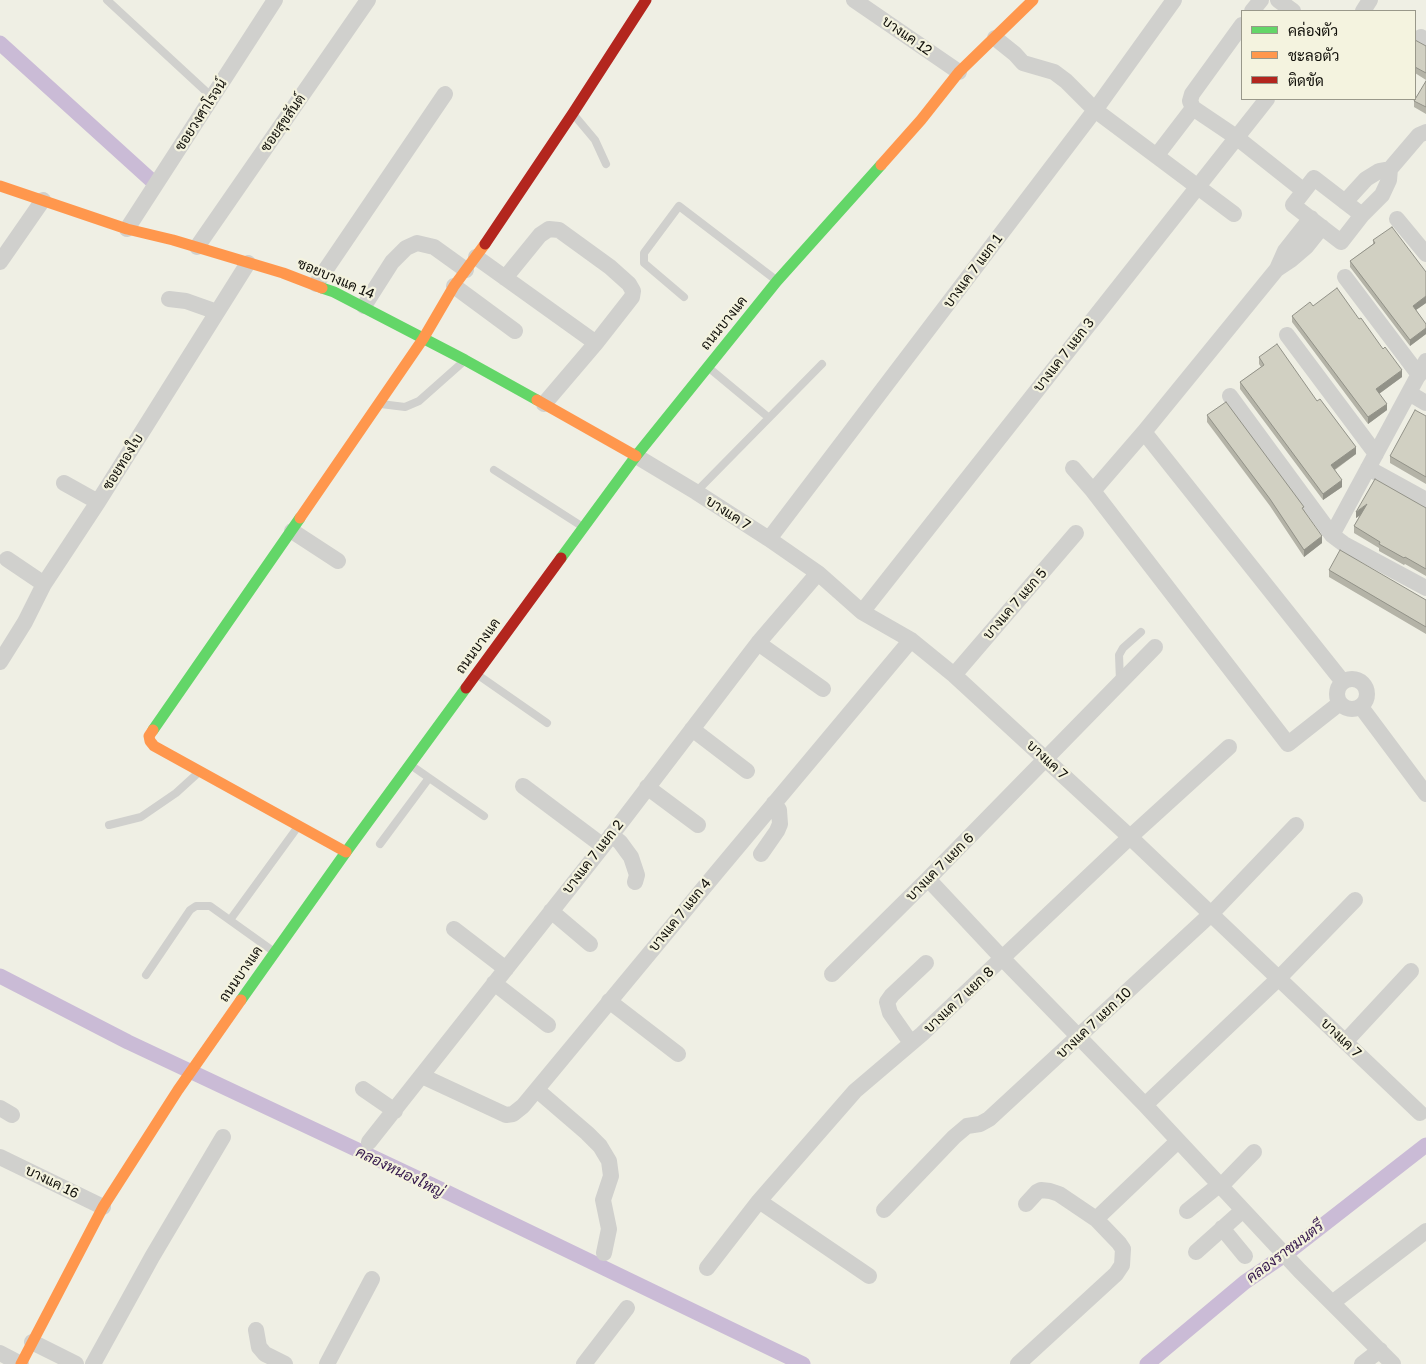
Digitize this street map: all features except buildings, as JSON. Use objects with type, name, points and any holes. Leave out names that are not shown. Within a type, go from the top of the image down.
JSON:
[{"type":"street","name":"ซอยวงศาโรจน์","points":[[127,229],[275,0]]},
{"type":"street","name":"ซอยสุขสันต์","points":[[197,247],[368,0]]},
{"type":"street","points":[[346,852],[154,746],[149,736],[423,339],[454,286],[471,264],[573,113],[646,0]]},
{"type":"street","name":"บางแค 12","points":[[854,0],[959,72]]},
{"type":"street","name":"ถนนบางแค","points":[[21,1364],[104,1207],[178,1090],[274,952],[583,527],[636,456],[777,281],[921,120],[959,72],[1033,0]]},
{"type":"street","name":"บางแค 7 แยก 1","points":[[768,539],[1095,110],[1174,0]]},
{"type":"street","points":[[1253,10],[1261,0]]},
{"type":"street","points":[[1278,0],[1291,10]]},
{"type":"street","points":[[1241,26],[1192,94],[1190,101],[1193,108],[1236,137],[1304,191]]},
{"type":"street","points":[[995,38],[1015,54],[1022,63],[1054,72],[1066,81],[1095,110],[1234,214]]},
{"type":"street","points":[[316,284],[445,94]]},
{"type":"street","name":"บางแค 7 แยก 3","points":[[862,612],[1266,100]]},
{"type":"street","points":[[1157,156],[1193,108]]},
{"type":"street","points":[[1362,214],[1314,178],[1293,205],[1341,242],[1362,214],[1382,195],[1389,180],[1390,169],[1419,135],[1426,132]]},
{"type":"street","points":[[1345,202],[1366,179],[1379,171],[1390,169]]},
{"type":"street","name":"ซอยบางแค 14","points":[[0,186],[127,229],[197,247],[316,284],[364,306],[465,360],[636,456]]},
{"type":"street","points":[[0,262],[43,200]]},
{"type":"street","points":[[1397,219],[1426,254]]},
{"type":"street","points":[[1093,491],[1277,270],[1285,251],[1316,223]]},
{"type":"street","points":[[505,278],[540,235],[549,230],[559,230],[610,267],[629,284],[633,291],[632,297],[596,343],[544,404]]},
{"type":"street","points":[[364,306],[392,262],[406,248],[417,243],[434,247],[505,278],[596,343]]},
{"type":"street","name":"ซอยทองใบ","points":[[0,662],[25,622],[44,584],[98,502],[248,263]]},
{"type":"street","points":[[1332,535],[1422,368],[1345,277]]},
{"type":"street","points":[[454,286],[515,331]]},
{"type":"street","points":[[169,299],[186,301],[217,312]]},
{"type":"street","points":[[1287,335],[1372,461],[1426,500]]},
{"type":"street","points":[[1409,393],[1426,403]]},
{"type":"street","points":[[1230,396],[1332,535],[1344,544],[1426,588]]},
{"type":"street","points":[[1144,432],[1343,682]]},
{"type":"street","name":"บางแค 7","points":[[636,456],[696,492],[818,573],[862,612],[911,640],[954,675],[1212,914],[1420,1113]]},
{"type":"street","points":[[1073,468],[1093,491],[1288,744],[1340,703]]},
{"type":"street","points":[[64,483],[98,502]]},
{"type":"street","points":[[292,531],[338,561]]},
{"type":"street","name":"บางแค 7 แยก 5","points":[[954,675],[1076,533]]},
{"type":"street","points":[[7,558],[44,584]]},
{"type":"street","name":"บางแค 7 แยก 2","points":[[369,1142],[607,841],[758,643],[818,573]]},
{"type":"street","name":"บางแค 7 แยก 4","points":[[422,1076],[506,1115],[513,1114],[519,1110],[911,640]]},
{"type":"street","points":[[758,643],[823,688]]},
{"type":"street","name":"บางแค 7 แยก 6","points":[[832,974],[928,879],[1155,647]]},
{"type":"street","points":[[1352,678],[1361,681],[1365,685],[1368,694],[1365,703],[1361,707],[1348,709],[1340,703],[1337,695],[1343,682],[1352,678]]},
{"type":"street","points":[[1361,707],[1426,794]]},
{"type":"street","points":[[692,729],[746,771]]},
{"type":"street","name":"บางแค 7 แยก 8","points":[[707,1268],[759,1201],[855,1091],[1003,959],[1130,837],[1229,747]]},
{"type":"street","points":[[523,786],[607,841],[620,842],[631,857],[637,875],[635,882]]},
{"type":"street","points":[[647,787],[698,825]]},
{"type":"street","points":[[762,854],[780,824],[779,810],[774,803]]},
{"type":"street","name":"บางแค 7 แยก 10","points":[[884,1210],[954,1137],[968,1126],[980,1124],[989,1119],[1212,914],[1296,825]]},
{"type":"street","points":[[928,879],[1392,1364]]},
{"type":"street","points":[[1145,1105],[1280,978],[1355,900]]},
{"type":"street","points":[[551,911],[590,944]]},
{"type":"street","points":[[454,929],[506,969]]},
{"type":"street","points":[[911,1043],[890,1013],[887,1002],[926,963]]},
{"type":"street","points":[[1345,1042],[1411,970]]},
{"type":"street","points":[[494,983],[548,1025]]},
{"type":"street","points":[[610,1001],[678,1054]]},
{"type":"street","points":[[363,1089],[394,1111]]},
{"type":"street","points":[[537,1090],[587,1132],[600,1146],[609,1161],[611,1176],[603,1200],[609,1229],[604,1254]]},
{"type":"street","points":[[93,1364],[152,1257],[223,1137]]},
{"type":"street","points":[[1096,1219],[1178,1140]]},
{"type":"street","points":[[1187,1211],[1220,1185],[1254,1152]]},
{"type":"street","name":"บางแค 16","points":[[0,1156],[104,1207]]},
{"type":"street","points":[[1018,1364],[1116,1274],[1122,1265],[1122,1249],[1119,1243],[1096,1219],[1059,1194],[1044,1190],[1037,1192],[1026,1204]]},
{"type":"street","points":[[759,1201],[869,1276]]},
{"type":"street","points":[[1196,1252],[1243,1210]]},
{"type":"street","points":[[1222,1228],[1246,1256]]},
{"type":"street","points":[[1332,1303],[1426,1231]]},
{"type":"street","points":[[327,1364],[372,1279]]},
{"type":"street","points":[[584,1364],[627,1308]]},
{"type":"street","points":[[256,1330],[259,1347],[265,1354],[285,1364]]},
{"type":"street","points":[[32,1342],[76,1364]]},
{"type":"street","points":[[1362,1364],[1380,1350]]},
{"type":"street","points":[[0,1353],[21,1364]]},
{"type":"lane","points":[[107,0],[212,97]]},
{"type":"lane","points":[[573,113],[595,140],[606,164]]},
{"type":"lane","points":[[684,297],[644,263],[644,253],[679,206],[777,281]]},
{"type":"lane","points":[[379,403],[405,408],[419,401],[465,360]]},
{"type":"lane","points":[[696,492],[822,364]]},
{"type":"lane","points":[[707,367],[768,417]]},
{"type":"lane","points":[[494,470],[583,527]]},
{"type":"lane","points":[[1120,683],[1119,656],[1124,648],[1141,632]]},
{"type":"lane","points":[[476,674],[547,723]]},
{"type":"lane","points":[[410,765],[484,816]]},
{"type":"lane","points":[[109,825],[141,817],[176,793],[200,772]]},
{"type":"lane","points":[[380,844],[428,778]]},
{"type":"lane","points":[[230,920],[298,827]]},
{"type":"lane","points":[[146,976],[190,910],[196,906],[210,906],[274,952]]},
{"type":"waterway","points":[[0,43],[151,180]]},
{"type":"waterway","name":"คลองหนองใหญ่","points":[[0,976],[128,1042],[432,1185],[803,1364]]},
{"type":"waterway","name":"คลองราชมนตรี","points":[[1147,1364],[1245,1282],[1286,1254],[1426,1145]]},
{"type":"traffic: fast","points":[[561,558],[636,456],[777,281],[881,165]]},
{"type":"traffic: fast","points":[[322,288],[334,292],[465,360],[537,400]]},
{"type":"traffic: fast","points":[[153,730],[300,518]]},
{"type":"traffic: fast","points":[[241,1000],[466,688]]},
{"type":"traffic: slow","points":[[881,165],[921,120],[959,72],[1033,0]]},
{"type":"traffic: slow","points":[[0,186],[127,229],[173,240],[283,273],[322,288]]},
{"type":"traffic: slow","points":[[300,518],[423,339],[454,286],[485,244]]},
{"type":"traffic: slow","points":[[537,400],[636,456]]},
{"type":"traffic: slow","points":[[153,730],[149,736],[154,746],[346,852]]},
{"type":"traffic: slow","points":[[21,1364],[103,1207],[178,1090],[241,1000]]},
{"type":"traffic: jam","points":[[485,244],[646,0]]},
{"type":"traffic: jam","points":[[466,688],[561,558]]}]
